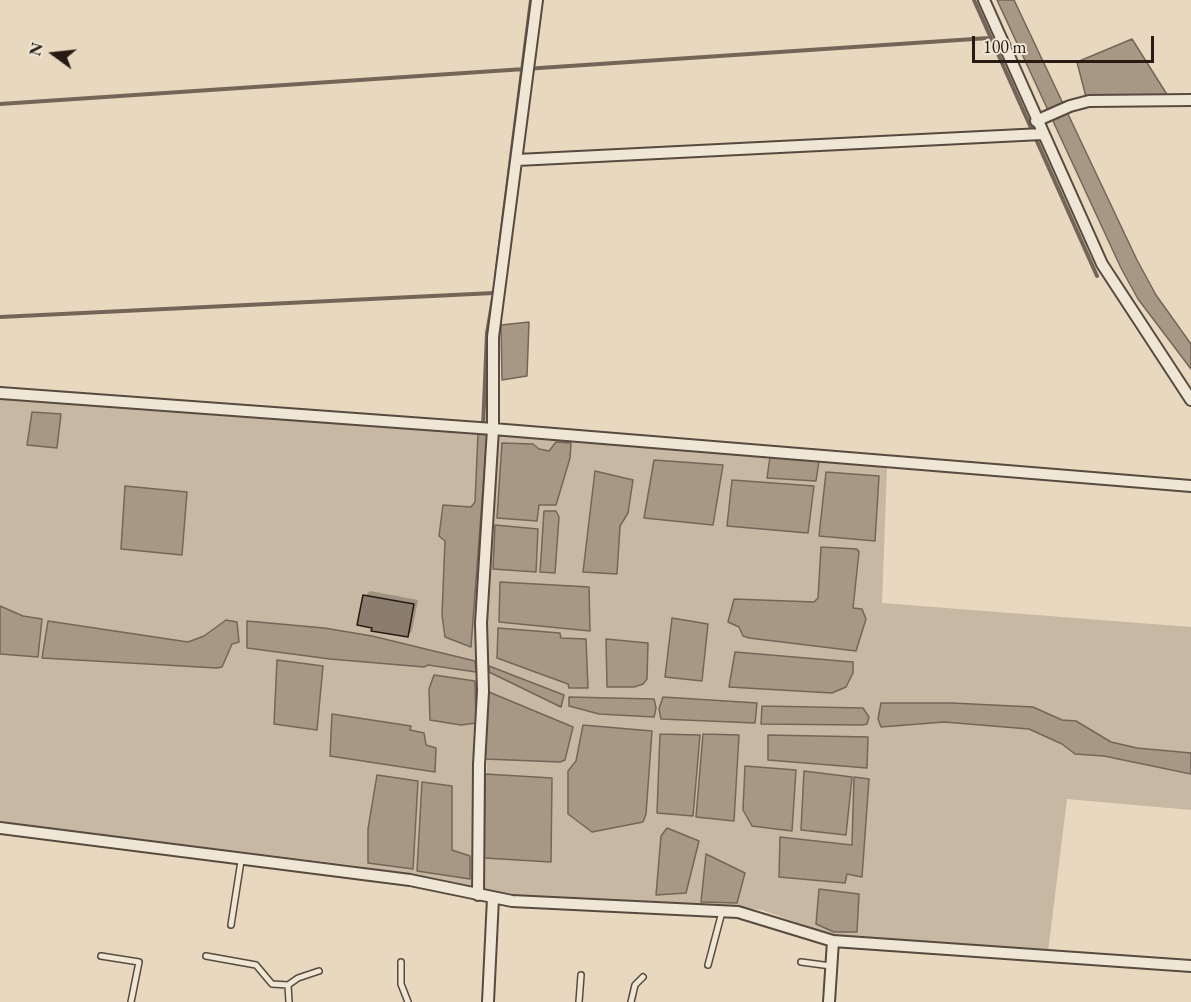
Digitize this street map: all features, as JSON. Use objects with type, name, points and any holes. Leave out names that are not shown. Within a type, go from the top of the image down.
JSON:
[{"type":"street","points":[[478,895],[481,660],[494,429],[493,337],[537,0]]},
{"type":"street","points":[[984,0],[1039,119],[1042,134],[1112,283],[1191,400]]},
{"type":"street","points":[[1039,119],[1089,101],[1191,100]]},
{"type":"street","points":[[517,160],[1042,134]]},
{"type":"street","points":[[0,393],[494,429],[1191,486]]},
{"type":"street","points":[[0,828],[241,861],[410,880],[493,898],[722,910],[758,916],[833,942],[1191,966]]},
{"type":"street","points":[[488,1002],[493,898]]},
{"type":"street","points":[[828,1002],[833,942]]},
{"type":"lane","points":[[231,925],[241,861]]},
{"type":"lane","points":[[708,965],[722,910]]},
{"type":"lane","points":[[101,956],[139,962],[131,1002]]},
{"type":"lane","points":[[206,956],[256,965],[272,984],[288,985],[298,978],[319,971]]},
{"type":"lane","points":[[401,962],[401,984],[408,1002]]},
{"type":"lane","points":[[801,962],[831,966]]},
{"type":"lane","points":[[579,1002],[580,975]]},
{"type":"lane","points":[[631,1002],[635,985],[643,977]]},
{"type":"lane","points":[[288,985],[289,1002]]},
{"type":"shaded area","points":[[997,0],[1014,0],[1137,260],[1156,295],[1191,344],[1191,369],[1138,299],[1121,268]]},
{"type":"shaded area","points":[[1132,39],[1168,96],[1086,97],[1077,62]]},
{"type":"shaded area","points":[[529,322],[527,376],[502,380],[501,325]]},
{"type":"shaded area","points":[[0,397],[489,433],[471,887],[359,866],[0,822]]},
{"type":"shaded area","points":[[32,412],[61,414],[57,448],[27,445]]},
{"type":"shaded area","points":[[478,434],[487,435],[471,647],[445,637],[442,615],[445,541],[439,536],[443,505],[471,507],[475,502]]},
{"type":"shaded area","points":[[498,435],[887,467],[882,603],[1191,627],[1191,810],[1067,799],[1048,952],[835,936],[762,910],[739,907],[511,896],[483,890],[489,692],[485,652]]},
{"type":"shaded area","points":[[556,442],[571,443],[570,458],[556,505],[539,505],[537,521],[497,518],[502,443],[533,444],[539,449],[549,451]]},
{"type":"shaded area","points":[[770,457],[819,461],[816,481],[767,478]]},
{"type":"shaded area","points":[[654,460],[723,465],[713,525],[644,518]]},
{"type":"shaded area","points":[[595,471],[633,480],[628,513],[620,526],[617,574],[583,572]]},
{"type":"shaded area","points":[[826,472],[879,476],[875,541],[819,536]]},
{"type":"shaded area","points":[[732,480],[814,486],[808,533],[727,526]]},
{"type":"shaded area","points":[[125,486],[187,492],[182,555],[121,549]]},
{"type":"shaded area","points":[[544,511],[556,511],[559,517],[555,573],[540,572]]},
{"type":"shaded area","points":[[495,525],[538,529],[536,572],[493,569]]},
{"type":"shaded area","points":[[821,547],[857,549],[859,552],[853,608],[862,609],[866,619],[856,651],[749,638],[743,636],[739,627],[728,622],[734,599],[814,602],[818,598]]},
{"type":"shaded area","points":[[500,582],[589,587],[590,631],[499,622]]},
{"type":"shaded area","points":[[0,606],[23,616],[42,619],[38,657],[0,654]]},
{"type":"shaded area","points":[[672,618],[708,624],[702,681],[665,677]]},
{"type":"shaded area","points":[[226,620],[237,622],[239,642],[232,644],[222,667],[42,658],[48,621],[188,642],[204,636]]},
{"type":"shaded area","points":[[247,621],[324,628],[372,636],[475,661],[476,672],[428,665],[424,667],[330,659],[247,648]]},
{"type":"shaded area","points":[[498,628],[560,633],[561,638],[586,639],[588,688],[569,688],[568,684],[497,658]]},
{"type":"shaded area","points":[[606,639],[648,643],[647,679],[643,684],[634,687],[607,687]]},
{"type":"shaded area","points":[[735,652],[853,662],[853,673],[846,687],[832,693],[729,687]]},
{"type":"shaded area","points":[[277,660],[323,666],[317,730],[274,724]]},
{"type":"shaded area","points":[[489,666],[564,695],[561,707],[489,672]]},
{"type":"shaded area","points":[[434,675],[475,681],[476,723],[461,725],[430,720],[429,689]]},
{"type":"shaded area","points":[[489,692],[573,727],[565,760],[560,762],[485,759]]},
{"type":"shaded area","points":[[569,697],[654,699],[656,708],[654,717],[599,714],[569,706]]},
{"type":"shaded area","points":[[663,697],[757,703],[755,723],[661,719],[659,709]]},
{"type":"shaded area","points":[[881,703],[952,703],[1033,707],[1062,720],[1076,721],[1111,742],[1137,748],[1191,753],[1191,774],[1104,756],[1075,754],[1062,744],[1029,729],[944,722],[881,727],[878,719]]},
{"type":"shaded area","points":[[762,706],[863,708],[869,717],[867,724],[862,725],[761,724]]},
{"type":"shaded area","points":[[332,714],[411,726],[410,730],[424,733],[426,745],[436,748],[435,772],[330,756]]},
{"type":"shaded area","points":[[583,725],[652,731],[646,814],[643,822],[592,832],[568,814],[568,771],[576,761]]},
{"type":"shaded area","points":[[660,734],[700,735],[693,816],[657,813]]},
{"type":"shaded area","points":[[703,734],[739,735],[734,821],[696,817]]},
{"type":"shaded area","points":[[768,735],[868,737],[867,768],[768,760]]},
{"type":"shaded area","points":[[745,766],[796,770],[792,831],[752,826],[743,810]]},
{"type":"shaded area","points":[[804,771],[852,777],[846,835],[801,830]]},
{"type":"shaded area","points":[[485,774],[552,778],[551,862],[484,858]]},
{"type":"shaded area","points":[[377,775],[418,781],[413,869],[368,863],[368,829]]},
{"type":"shaded area","points":[[854,777],[869,779],[862,877],[847,874],[845,883],[779,877],[780,837],[852,845]]},
{"type":"shaded area","points":[[422,782],[452,786],[452,850],[470,856],[470,879],[417,871]]},
{"type":"shaded area","points":[[667,828],[699,841],[686,893],[656,895],[661,836]]},
{"type":"shaded area","points":[[706,854],[745,873],[737,903],[701,902]]},
{"type":"shaded area","points":[[819,889],[859,894],[857,932],[834,932],[816,924]]},
{"type":"building","points":[[363,595],[414,604],[408,637],[371,631],[372,628],[357,625]]},
{"type":"waterway","points":[[496,276],[531,0]]},
{"type":"waterway","points":[[974,0],[1097,276]]},
{"type":"waterway","points":[[0,104],[989,38]]},
{"type":"waterway","points":[[0,317],[494,293]]},
{"type":"waterway","points":[[483,428],[487,333],[493,298]]}]
